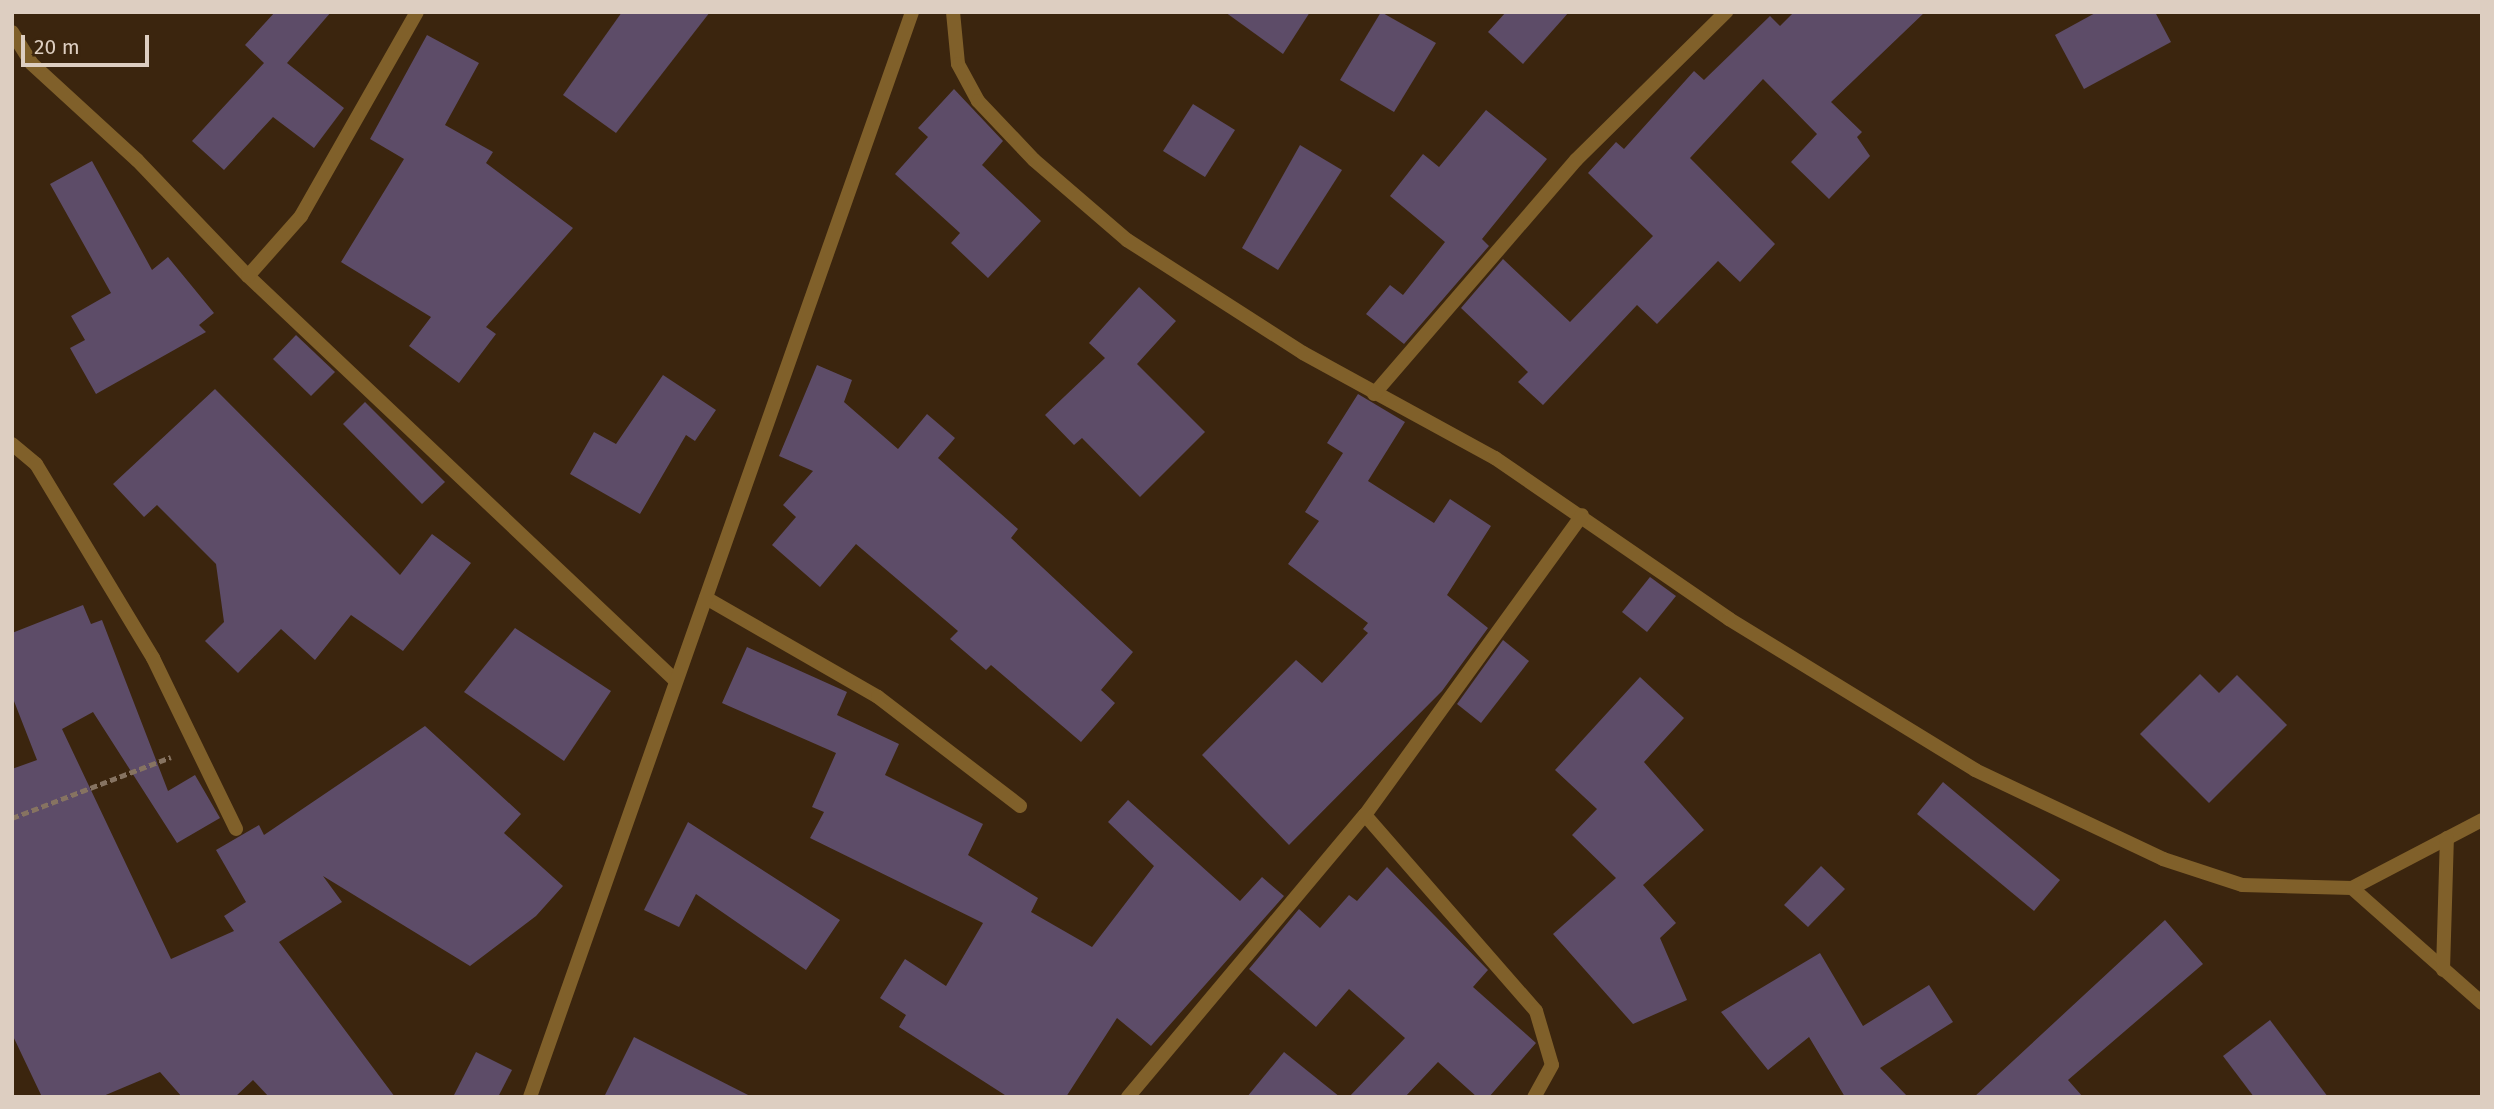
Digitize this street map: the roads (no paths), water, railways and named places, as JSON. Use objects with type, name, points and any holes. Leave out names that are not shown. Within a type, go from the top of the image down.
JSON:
[{"type":"street","points":[[248,276],[301,216],[417,12]]},
{"type":"street","points":[[530,1097],[912,12]]},
{"type":"street","points":[[953,12],[958,64],[978,101],[1034,160],[1127,240],[1374,394],[1495,458],[1582,515],[1729,619],[1975,770],[2206,876],[2242,885],[2352,888],[2482,820]]},
{"type":"street","points":[[1374,394],[1576,160],[1726,12]]},
{"type":"street","points":[[12,32],[31,63],[137,160],[248,276],[676,681]]},
{"type":"street","points":[[12,444],[36,464],[153,658],[236,829]]},
{"type":"street","points":[[1128,1097],[1365,815],[1582,515]]},
{"type":"street","points":[[706,598],[878,697],[1020,806]]},
{"type":"street","points":[[1365,815],[1536,1011],[1552,1065],[1534,1097]]},
{"type":"street","points":[[2442,970],[2447,838]]},
{"type":"street","points":[[2352,888],[2482,1003]]}]
